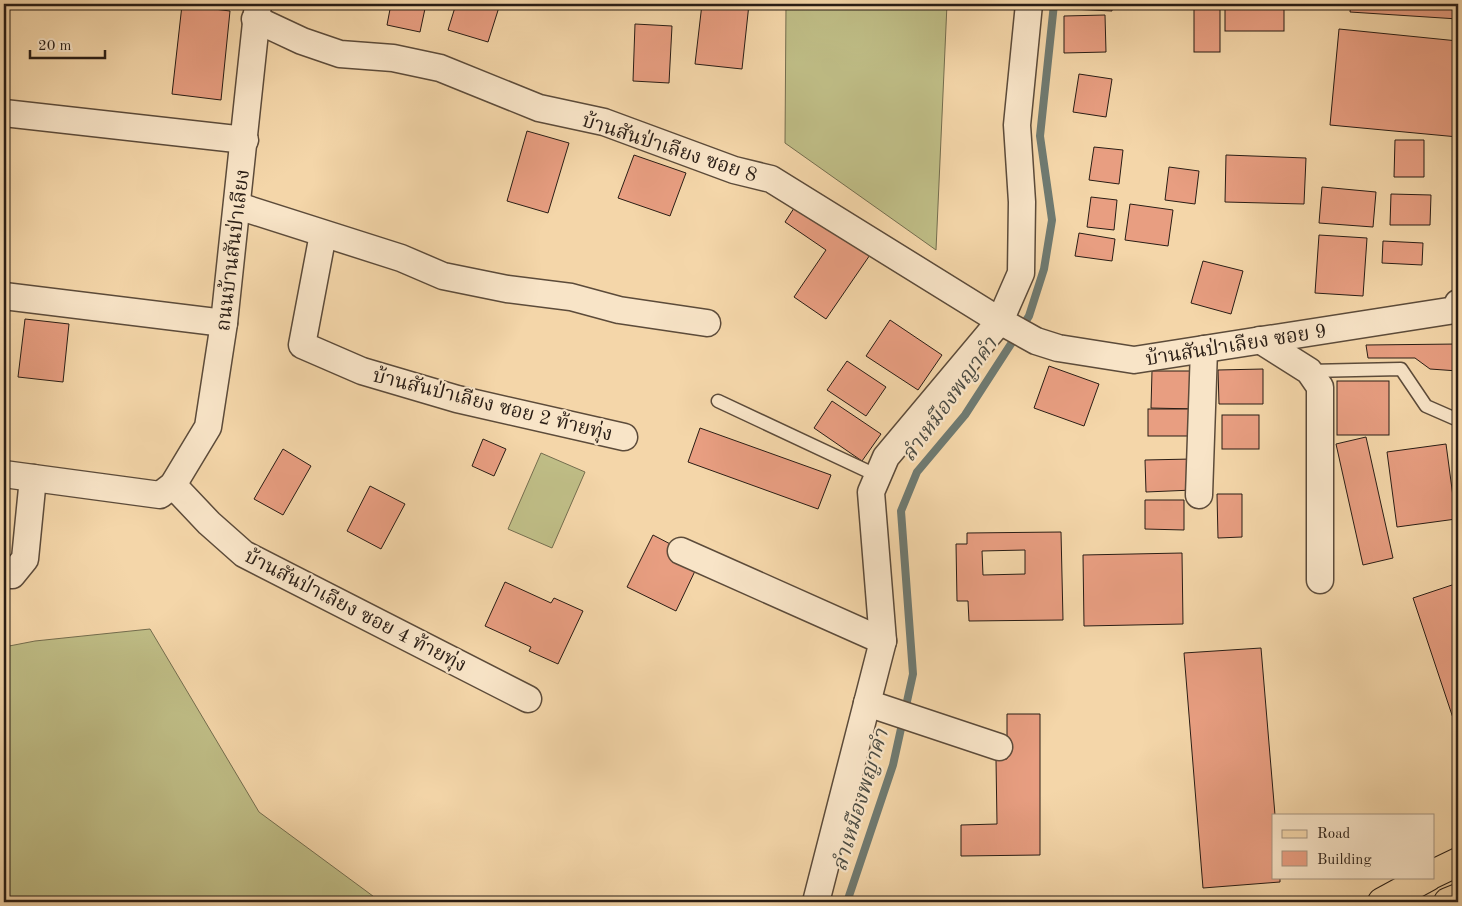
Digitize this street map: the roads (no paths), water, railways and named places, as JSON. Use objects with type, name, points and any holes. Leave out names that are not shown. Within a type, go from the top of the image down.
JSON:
[{"type":"main road","points":[[1434,874],[1458,862]]},
{"type":"main road","points":[[1382,902],[1426,878]]},
{"type":"main road","points":[[1448,902],[1458,898]]},
{"type":"street","points":[[816,902],[877,706],[883,641],[871,492],[886,457],[1017,331],[1021,273],[1022,202],[1017,125],[1029,4]]},
{"type":"street","name":"บ้านสันป่าเลียง ซอย 8","points":[[256,12],[302,42],[340,54],[393,58],[440,68],[539,108],[604,122],[734,170],[771,179],[1017,331]]},
{"type":"street","name":"ถนนบ้านสันป่าเลียง","points":[[173,485],[208,427],[224,323],[238,206],[256,12]]},
{"type":"street","points":[[4,113],[245,140]]},
{"type":"street","points":[[238,206],[401,258],[443,276],[507,289],[572,297],[619,310],[707,323]]},
{"type":"street","name":"บ้านสันป่าเลียง ซอย 2 ท้ายทุ่ง","points":[[323,234],[302,345],[362,371],[457,399],[624,437]]},
{"type":"street","points":[[4,296],[224,323]]},
{"type":"street","name":"บ้านสันป่าเลียง ซอย 9","points":[[1017,331],[1058,348],[1134,360],[1455,310],[1458,303]]},
{"type":"street","points":[[1260,340],[1310,372],[1320,387],[1320,580]]},
{"type":"street","points":[[1199,495],[1204,348]]},
{"type":"street","points":[[4,474],[160,495],[173,485]]},
{"type":"street","points":[[4,574],[12,575],[25,559],[32,478]]},
{"type":"street","name":"บ้านสันป่าเลียง ซอย 4 ท้ายทุ่ง","points":[[173,485],[209,523],[244,554],[528,698]]},
{"type":"street","points":[[681,551],[883,641]]},
{"type":"street","points":[[877,706],[999,747]]},
{"type":"lane","points":[[1310,372],[1400,369],[1426,406],[1458,420]]},
{"type":"lane","points":[[718,401],[878,476]]},
{"type":"waterway","name":"ลำเหมืองพญาคำ","points":[[847,902],[893,765],[913,674],[901,511],[917,472],[965,415],[1029,316],[1044,269],[1052,220],[1040,136],[1054,4]]}]
